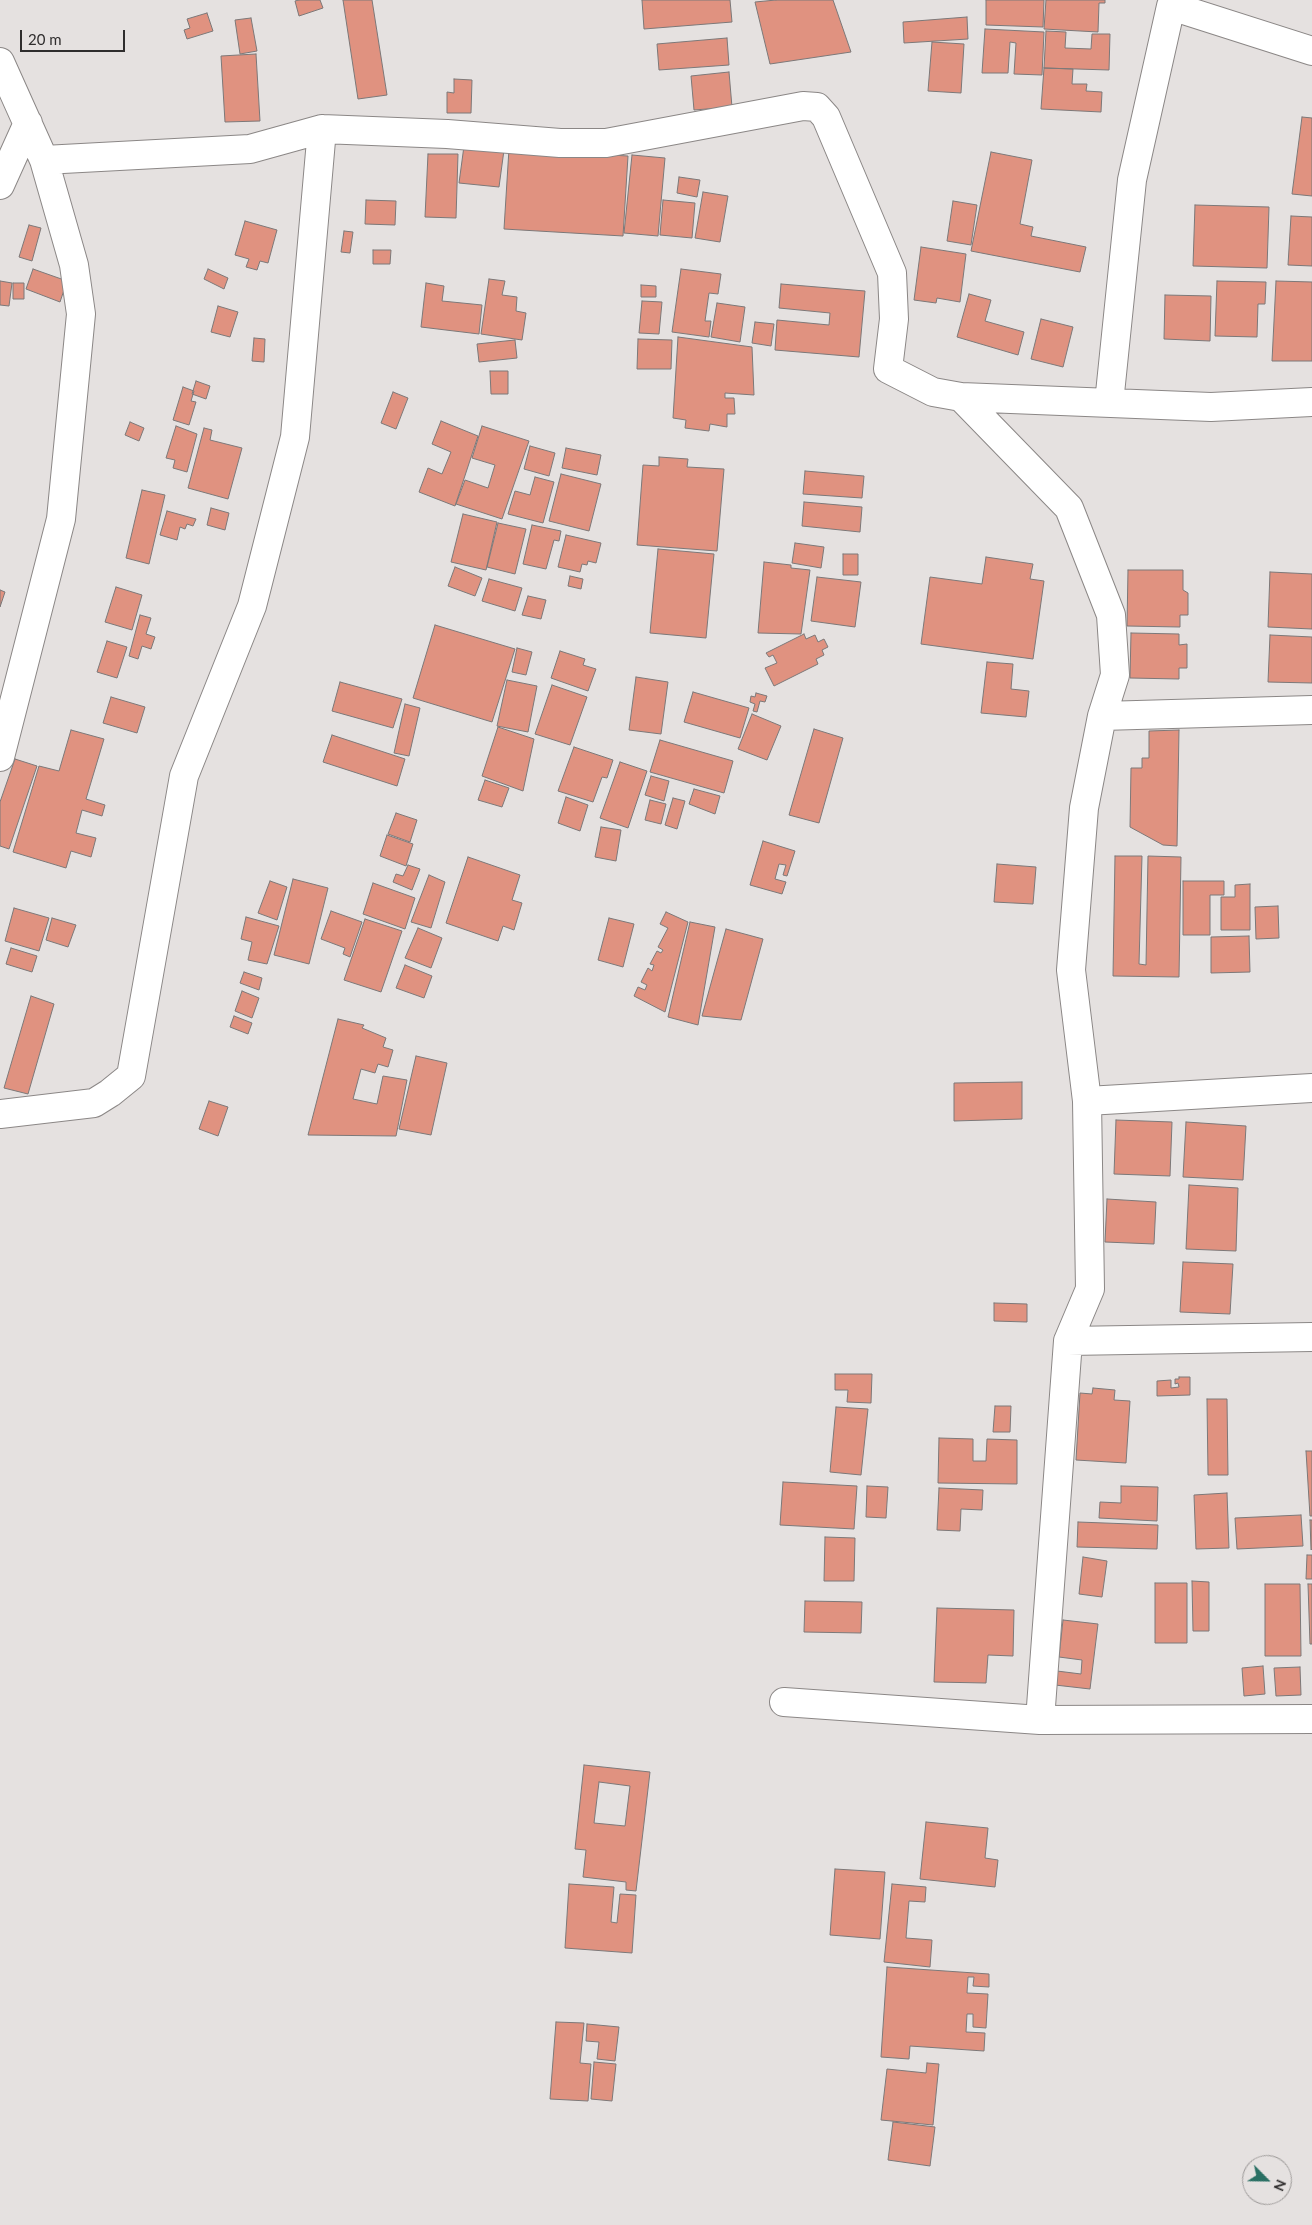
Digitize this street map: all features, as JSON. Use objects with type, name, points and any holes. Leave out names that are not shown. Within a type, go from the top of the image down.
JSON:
[{"type":"street","points":[[1109,403],[1132,180],[1171,6],[1312,50]]},
{"type":"street","points":[[0,62],[44,160],[74,265],[81,314],[61,519],[5,716],[0,757]]},
{"type":"street","points":[[44,160],[250,149],[322,129],[447,134],[560,143],[606,144],[802,106],[817,107],[826,117],[892,274],[894,319],[888,368],[933,392],[961,398],[1212,407],[1312,402]]},
{"type":"street","points":[[0,185],[28,123]]},
{"type":"street","points":[[0,1114],[94,1103],[131,1076],[184,776],[252,606],[295,437],[322,129]]},
{"type":"street","points":[[961,398],[1070,508],[1112,615],[1115,675],[1102,716],[1084,808],[1071,970],[1087,1101],[1090,1289],[1068,1341],[1040,1720]]},
{"type":"street","points":[[1102,716],[1312,710]]},
{"type":"street","points":[[1087,1101],[1312,1088]]},
{"type":"street","points":[[1068,1341],[1312,1337]]},
{"type":"street","points":[[784,1702],[1040,1720],[1312,1719]]},
{"type":"building","points":[[320,0],[323,8],[299,16],[295,1]]},
{"type":"building","points":[[343,0],[372,0],[387,95],[358,99]]},
{"type":"building","points":[[642,0],[730,0],[732,22],[644,29]]},
{"type":"building","points":[[833,0],[851,52],[770,64],[755,2]]},
{"type":"building","points":[[986,0],[1044,0],[1043,27],[986,25]]},
{"type":"building","points":[[1046,0],[1105,0],[1105,3],[1099,3],[1098,32],[1044,29]]},
{"type":"building","points":[[207,13],[213,31],[187,39],[184,30],[190,28],[187,19]]},
{"type":"building","points":[[967,17],[968,39],[904,43],[903,22]]},
{"type":"building","points":[[251,18],[257,51],[240,54],[235,20]]},
{"type":"building","points":[[985,29],[1044,32],[1042,75],[1014,74],[1016,43],[1010,42],[1008,73],[982,73]]},
{"type":"building","points":[[1046,31],[1066,32],[1065,48],[1091,49],[1092,34],[1110,34],[1109,70],[1044,68]]},
{"type":"building","points":[[727,38],[729,65],[659,70],[657,44]]},
{"type":"building","points":[[932,42],[964,44],[961,93],[928,91]]},
{"type":"building","points":[[256,54],[260,121],[225,122],[221,56]]},
{"type":"building","points":[[1044,68],[1073,69],[1072,84],[1087,84],[1086,91],[1102,92],[1101,112],[1041,109]]},
{"type":"building","points":[[729,72],[732,107],[694,110],[691,76]]},
{"type":"building","points":[[454,79],[472,80],[471,113],[447,113],[447,92],[454,93]]},
{"type":"building","points":[[1302,117],[1312,118],[1312,196],[1292,194]]},
{"type":"building","points":[[464,146],[504,150],[499,187],[459,183]]},
{"type":"building","points":[[509,149],[628,156],[623,236],[504,229]]},
{"type":"building","points":[[991,152],[1032,160],[1020,224],[1033,227],[1031,236],[1086,247],[1080,272],[971,251]]},
{"type":"building","points":[[428,154],[458,154],[456,218],[425,217]]},
{"type":"building","points":[[632,155],[665,158],[658,236],[624,233]]},
{"type":"building","points":[[679,177],[700,180],[697,197],[677,193]]},
{"type":"building","points":[[703,192],[728,196],[720,242],[695,238]]},
{"type":"building","points":[[366,200],[396,201],[395,225],[365,224]]},
{"type":"building","points":[[663,200],[695,203],[692,238],[660,235]]},
{"type":"building","points":[[953,201],[977,205],[971,245],[947,241]]},
{"type":"building","points":[[1195,205],[1269,207],[1267,268],[1193,266]]},
{"type":"building","points":[[1291,216],[1312,217],[1312,266],[1288,265]]},
{"type":"building","points":[[245,221],[277,230],[268,263],[260,261],[257,270],[246,267],[249,259],[235,255]]},
{"type":"building","points":[[29,225],[41,228],[32,261],[19,257]]},
{"type":"building","points":[[344,231],[353,232],[350,253],[341,252]]},
{"type":"building","points":[[921,247],[966,254],[960,302],[937,298],[936,303],[914,300]]},
{"type":"building","points":[[373,250],[391,250],[390,264],[373,264]]},
{"type":"building","points":[[33,269],[67,281],[60,302],[26,289]]},
{"type":"building","points":[[208,269],[228,278],[224,289],[204,279]]},
{"type":"building","points":[[681,269],[721,274],[718,294],[709,293],[705,321],[711,321],[709,337],[672,332]]},
{"type":"building","points":[[489,279],[505,281],[502,295],[517,297],[516,311],[526,313],[522,340],[481,334]]},
{"type":"building","points":[[0,281],[12,283],[9,306],[0,305]]},
{"type":"building","points":[[1217,281],[1266,282],[1265,304],[1258,304],[1257,337],[1215,336]]},
{"type":"building","points":[[1276,281],[1312,282],[1312,361],[1272,361]]},
{"type":"building","points":[[13,283],[24,283],[24,299],[13,299]]},
{"type":"building","points":[[426,283],[444,286],[442,301],[482,305],[479,334],[421,327]]},
{"type":"building","points":[[781,284],[865,291],[859,357],[775,350],[777,320],[829,325],[830,313],[779,308]]},
{"type":"building","points":[[641,285],[656,286],[656,297],[641,297]]},
{"type":"building","points":[[969,294],[991,300],[985,321],[1024,332],[1018,355],[957,337]]},
{"type":"building","points":[[1165,295],[1211,296],[1210,341],[1164,339]]},
{"type":"building","points":[[642,301],[662,302],[659,334],[639,333]]},
{"type":"building","points":[[717,303],[745,307],[740,342],[711,337]]},
{"type":"building","points":[[218,306],[238,312],[230,337],[211,332]]},
{"type":"building","points":[[1041,319],[1073,327],[1063,367],[1031,359]]},
{"type":"building","points":[[755,322],[774,324],[771,346],[752,343]]},
{"type":"building","points":[[678,337],[752,347],[754,395],[725,393],[725,398],[734,398],[735,414],[727,414],[727,427],[710,424],[709,431],[685,428],[686,420],[673,418]]},
{"type":"building","points":[[254,338],[265,339],[264,362],[252,361]]},
{"type":"building","points":[[638,339],[672,340],[671,369],[637,369]]},
{"type":"building","points":[[515,340],[517,358],[479,362],[477,344]]},
{"type":"building","points":[[490,371],[508,371],[508,394],[491,394]]},
{"type":"building","points":[[196,381],[210,386],[206,399],[192,394]]},
{"type":"building","points":[[183,387],[194,391],[191,401],[196,402],[189,425],[173,420]]},
{"type":"building","points":[[393,392],[408,398],[396,429],[381,423]]},
{"type":"building","points":[[441,421],[478,436],[455,506],[419,492],[428,468],[442,474],[451,452],[432,444]]},
{"type":"building","points":[[130,422],[144,428],[139,441],[125,435]]},
{"type":"building","points":[[176,426],[197,434],[187,472],[173,468],[175,460],[166,458]]},
{"type":"building","points":[[482,426],[529,441],[502,519],[456,504],[465,480],[488,488],[495,465],[472,458]]},
{"type":"building","points":[[204,428],[212,430],[210,440],[242,448],[228,499],[188,488]]},
{"type":"building","points":[[530,446],[555,453],[549,476],[524,469]]},
{"type":"building","points":[[566,448],[601,455],[597,475],[562,468]]},
{"type":"building","points":[[659,457],[688,459],[687,467],[724,469],[717,551],[637,545],[643,465],[659,466]]},
{"type":"building","points":[[805,471],[864,476],[862,498],[803,494]]},
{"type":"building","points":[[561,474],[601,484],[589,531],[549,521]]},
{"type":"building","points":[[535,477],[554,482],[543,523],[508,514],[515,491],[530,495]]},
{"type":"building","points":[[142,490],[165,495],[149,564],[126,558]]},
{"type":"building","points":[[804,502],[862,507],[860,532],[802,526]]},
{"type":"building","points":[[211,508],[229,513],[225,530],[207,525]]},
{"type":"building","points":[[167,511],[196,519],[193,526],[187,524],[185,529],[180,527],[177,540],[160,535]]},
{"type":"building","points":[[463,514],[497,522],[486,570],[451,562]]},
{"type":"building","points":[[498,523],[526,529],[515,574],[487,567]]},
{"type":"building","points":[[532,525],[561,531],[559,541],[554,540],[546,569],[523,564]]},
{"type":"building","points":[[566,535],[601,543],[596,563],[588,561],[587,565],[582,564],[580,572],[558,567]]},
{"type":"building","points":[[795,543],[824,547],[821,568],[792,563]]},
{"type":"building","points":[[658,549],[714,554],[706,638],[650,633]]},
{"type":"building","points":[[843,554],[858,554],[858,575],[843,575]]},
{"type":"building","points":[[986,557],[1033,564],[1030,579],[1044,581],[1033,659],[921,644],[930,577],[982,584]]},
{"type":"building","points":[[764,562],[791,565],[791,568],[810,570],[801,634],[758,633]]},
{"type":"building","points":[[455,567],[482,578],[475,596],[448,586]]},
{"type":"building","points":[[1128,570],[1183,570],[1183,590],[1188,593],[1188,615],[1180,615],[1180,627],[1127,626]]},
{"type":"building","points":[[1270,572],[1312,574],[1312,629],[1268,627]]},
{"type":"building","points":[[570,576],[583,579],[581,589],[568,586]]},
{"type":"building","points":[[817,577],[861,582],[855,627],[811,621]]},
{"type":"building","points":[[489,579],[522,588],[515,611],[482,601]]},
{"type":"building","points":[[116,587],[142,595],[132,630],[105,622]]},
{"type":"building","points":[[0,590],[5,592],[0,607]]},
{"type":"building","points":[[528,596],[546,600],[541,619],[522,615]]},
{"type":"building","points":[[140,615],[151,618],[146,634],[155,637],[151,649],[142,646],[138,659],[129,656]]},
{"type":"building","points":[[435,625],[515,649],[492,722],[413,698]]},
{"type":"building","points":[[1131,633],[1179,634],[1179,645],[1187,644],[1187,668],[1179,668],[1179,679],[1130,678]]},
{"type":"building","points":[[804,634],[806,639],[815,635],[818,642],[824,639],[828,647],[822,650],[824,655],[816,659],[818,664],[774,686],[765,668],[777,663],[773,655],[769,657],[766,653]]},
{"type":"building","points":[[1270,635],[1312,637],[1312,683],[1268,682]]},
{"type":"building","points":[[107,641],[127,647],[117,678],[97,672]]},
{"type":"building","points":[[517,648],[532,652],[526,675],[512,672]]},
{"type":"building","points":[[560,651],[585,659],[583,665],[596,669],[588,691],[551,678]]},
{"type":"building","points":[[987,662],[1013,664],[1011,689],[1029,691],[1026,717],[981,713]]},
{"type":"building","points":[[636,677],[668,682],[661,734],[629,730]]},
{"type":"building","points":[[507,680],[537,686],[528,732],[497,726]]},
{"type":"building","points":[[340,682],[402,699],[393,728],[332,711]]},
{"type":"building","points":[[552,685],[587,697],[570,745],[535,734]]},
{"type":"building","points":[[693,692],[749,708],[740,738],[684,722]]},
{"type":"building","points":[[756,693],[767,696],[765,702],[760,701],[757,712],[753,711],[755,704],[750,702],[751,696],[755,697]]},
{"type":"building","points":[[111,697],[145,707],[137,733],[103,723]]},
{"type":"building","points":[[405,704],[420,708],[409,756],[394,753]]},
{"type":"building","points":[[752,714],[781,726],[767,760],[738,749]]},
{"type":"building","points":[[498,727],[534,739],[523,791],[482,776]]},
{"type":"building","points":[[814,729],[843,738],[819,823],[789,815]]},
{"type":"building","points":[[71,730],[104,739],[86,799],[105,805],[102,816],[82,810],[76,833],[96,838],[91,857],[71,851],[66,868],[13,852],[39,766],[59,771]]},
{"type":"building","points":[[1179,730],[1177,846],[1163,845],[1130,827],[1131,768],[1142,768],[1142,758],[1149,758],[1149,731]]},
{"type":"building","points":[[332,735],[405,759],[397,786],[323,762]]},
{"type":"building","points":[[660,740],[733,761],[724,793],[650,772]]},
{"type":"building","points":[[574,747],[613,760],[607,778],[602,777],[593,802],[558,791]]},
{"type":"building","points":[[15,759],[37,766],[9,849],[0,846],[0,802]]},
{"type":"building","points":[[620,762],[647,771],[628,828],[600,818]]},
{"type":"building","points":[[651,776],[669,781],[664,801],[645,795]]},
{"type":"building","points":[[485,780],[509,788],[502,807],[478,800]]},
{"type":"building","points":[[694,789],[720,796],[715,814],[689,804]]},
{"type":"building","points":[[566,797],[588,805],[580,831],[558,823]]},
{"type":"building","points":[[673,798],[685,801],[677,829],[665,825]]},
{"type":"building","points":[[650,800],[666,804],[661,824],[645,820]]},
{"type":"building","points":[[396,813],[417,820],[410,842],[388,834]]},
{"type":"building","points":[[601,827],[621,830],[616,861],[595,857]]},
{"type":"building","points":[[387,835],[413,844],[406,866],[380,856]]},
{"type":"building","points":[[763,841],[795,851],[787,876],[783,875],[786,865],[779,864],[775,879],[786,882],[782,894],[750,885]]},
{"type":"building","points":[[1115,856],[1142,856],[1139,964],[1146,965],[1148,856],[1181,857],[1179,977],[1113,976]]},
{"type":"building","points":[[468,857],[520,875],[512,900],[522,903],[514,930],[503,926],[498,941],[446,923]]},
{"type":"building","points":[[997,864],[1036,867],[1033,904],[994,902]]},
{"type":"building","points":[[408,865],[420,869],[412,890],[393,882],[396,874],[403,876]]},
{"type":"building","points":[[429,875],[445,882],[431,928],[411,922]]},
{"type":"building","points":[[293,879],[328,888],[309,964],[274,955]]},
{"type":"building","points":[[270,881],[287,887],[277,920],[258,913]]},
{"type":"building","points":[[1183,881],[1224,881],[1224,895],[1210,895],[1210,935],[1183,935]]},
{"type":"building","points":[[373,883],[415,898],[405,929],[363,914]]},
{"type":"building","points":[[1250,884],[1250,930],[1221,930],[1221,897],[1235,897],[1235,885]]},
{"type":"building","points":[[1278,906],[1279,938],[1256,939],[1255,907]]},
{"type":"building","points":[[14,908],[49,918],[39,951],[5,941]]},
{"type":"building","points":[[331,911],[362,922],[350,957],[343,954],[345,948],[321,939]]},
{"type":"building","points":[[666,912],[688,922],[665,1012],[634,996],[638,987],[645,990],[647,985],[641,982],[648,968],[652,971],[654,965],[650,964],[657,951],[661,953],[663,950],[658,947],[668,928],[660,924]]},
{"type":"building","points":[[246,917],[279,926],[267,964],[248,960],[252,942],[241,939]]},
{"type":"building","points":[[52,918],[76,925],[68,947],[46,940]]},
{"type":"building","points":[[609,918],[634,924],[623,967],[598,960]]},
{"type":"building","points":[[365,919],[402,931],[381,992],[344,980]]},
{"type":"building","points":[[690,922],[715,927],[698,1025],[668,1017]]},
{"type":"building","points":[[418,928],[442,938],[431,968],[405,958]]},
{"type":"building","points":[[726,929],[763,939],[741,1020],[702,1016]]},
{"type":"building","points":[[1249,936],[1250,972],[1211,973],[1211,937]]},
{"type":"building","points":[[11,948],[37,956],[32,972],[6,964]]},
{"type":"building","points":[[405,965],[432,976],[424,998],[396,988]]},
{"type":"building","points":[[244,972],[262,978],[259,990],[240,983]]},
{"type":"building","points":[[242,991],[259,998],[252,1018],[235,1011]]},
{"type":"building","points":[[31,996],[54,1004],[28,1094],[4,1088]]},
{"type":"building","points":[[234,1016],[252,1023],[248,1034],[230,1027]]},
{"type":"building","points":[[338,1019],[364,1025],[362,1028],[386,1038],[383,1047],[393,1050],[388,1067],[378,1064],[375,1073],[361,1069],[353,1099],[377,1104],[383,1076],[407,1080],[396,1136],[308,1135]]},
{"type":"building","points":[[416,1056],[447,1063],[431,1135],[399,1129]]},
{"type":"building","points":[[1022,1082],[1022,1119],[954,1121],[954,1083]]},
{"type":"building","points":[[209,1101],[228,1107],[218,1136],[199,1129]]},
{"type":"building","points":[[1116,1120],[1172,1122],[1170,1176],[1114,1174]]},
{"type":"building","points":[[1186,1122],[1246,1126],[1243,1180],[1183,1177]]},
{"type":"building","points":[[1189,1185],[1238,1188],[1236,1251],[1186,1249]]},
{"type":"building","points":[[1107,1199],[1156,1202],[1154,1244],[1105,1242]]},
{"type":"building","points":[[1183,1262],[1233,1264],[1230,1314],[1180,1312]]},
{"type":"building","points":[[994,1303],[1027,1304],[1027,1322],[994,1321]]},
{"type":"building","points":[[835,1374],[872,1374],[871,1403],[847,1402],[848,1390],[835,1390]]},
{"type":"building","points":[[1179,1377],[1190,1377],[1190,1395],[1157,1396],[1157,1381],[1171,1380],[1171,1388],[1179,1387],[1178,1383],[1175,1384],[1175,1379],[1179,1379]]},
{"type":"building","points":[[1093,1388],[1115,1390],[1114,1400],[1130,1401],[1126,1463],[1076,1460],[1080,1393],[1092,1394]]},
{"type":"building","points":[[1207,1399],[1227,1399],[1228,1475],[1208,1475]]},
{"type":"building","points":[[995,1406],[1011,1406],[1010,1432],[993,1432]]},
{"type":"building","points":[[836,1407],[868,1409],[861,1475],[830,1472]]},
{"type":"building","points":[[939,1438],[973,1439],[973,1461],[986,1461],[987,1439],[1017,1440],[1017,1484],[938,1483]]},
{"type":"building","points":[[1306,1451],[1312,1451],[1312,1516],[1310,1516]]},
{"type":"building","points":[[783,1482],[857,1486],[854,1529],[780,1525]]},
{"type":"building","points":[[867,1486],[888,1487],[886,1518],[866,1517]]},
{"type":"building","points":[[1121,1486],[1158,1487],[1157,1521],[1099,1518],[1100,1502],[1121,1503]]},
{"type":"building","points":[[939,1488],[983,1490],[982,1510],[961,1509],[960,1531],[937,1530]]},
{"type":"building","points":[[1227,1493],[1229,1548],[1196,1549],[1194,1495]]},
{"type":"building","points":[[1301,1515],[1303,1546],[1237,1549],[1235,1518]]},
{"type":"building","points":[[1310,1520],[1312,1520],[1311,1550]]},
{"type":"building","points":[[1078,1522],[1158,1525],[1157,1549],[1077,1547]]},
{"type":"building","points":[[825,1537],[855,1538],[854,1581],[824,1581]]},
{"type":"building","points":[[1307,1555],[1312,1555],[1312,1579],[1306,1579]]},
{"type":"building","points":[[1083,1557],[1107,1561],[1102,1597],[1079,1594]]},
{"type":"building","points":[[1192,1581],[1209,1582],[1209,1631],[1193,1631]]},
{"type":"building","points":[[1155,1583],[1187,1583],[1187,1643],[1155,1643]]},
{"type":"building","points":[[1265,1584],[1300,1584],[1301,1656],[1265,1656]]},
{"type":"building","points":[[1308,1584],[1312,1584],[1312,1644],[1310,1644]]},
{"type":"building","points":[[805,1601],[862,1602],[861,1633],[804,1632]]},
{"type":"building","points":[[937,1608],[1014,1610],[1013,1656],[988,1655],[986,1683],[934,1682]]},
{"type":"building","points":[[1063,1620],[1098,1624],[1090,1689],[1055,1685],[1057,1671],[1081,1674],[1082,1660],[1059,1657]]},
{"type":"building","points":[[1263,1666],[1265,1694],[1244,1696],[1242,1668]]},
{"type":"building","points":[[1300,1667],[1301,1695],[1276,1696],[1274,1668]]},
{"type":"building","points":[[584,1765],[650,1772],[636,1891],[626,1890],[626,1882],[583,1877],[586,1850],[575,1849]],"holes":[[[599,1782],[630,1786],[625,1826],[594,1823]]]},
{"type":"building","points":[[926,1822],[988,1828],[985,1858],[998,1860],[995,1887],[920,1879]]},
{"type":"building","points":[[835,1869],[885,1872],[880,1939],[830,1935]]},
{"type":"building","points":[[569,1884],[614,1887],[611,1922],[617,1923],[620,1894],[636,1895],[632,1953],[565,1948]]},
{"type":"building","points":[[892,1884],[926,1887],[925,1902],[909,1901],[906,1938],[932,1940],[930,1967],[884,1962]]},
{"type":"building","points":[[887,1967],[989,1974],[989,1987],[973,1986],[974,1977],[968,1977],[967,1993],[988,1994],[986,2028],[973,2027],[973,2014],[967,2014],[966,2032],[985,2033],[984,2051],[910,2046],[909,2059],[881,2057]]},
{"type":"building","points":[[556,2022],[584,2023],[580,2063],[591,2064],[588,2101],[550,2099]]},
{"type":"building","points":[[587,2024],[619,2027],[615,2061],[597,2059],[599,2042],[586,2041]]},
{"type":"building","points":[[594,2062],[616,2064],[612,2101],[591,2099]]},
{"type":"building","points":[[927,2063],[939,2064],[933,2125],[881,2120],[887,2069],[926,2073]]},
{"type":"building","points":[[893,2122],[935,2127],[930,2166],[888,2160]]}]
